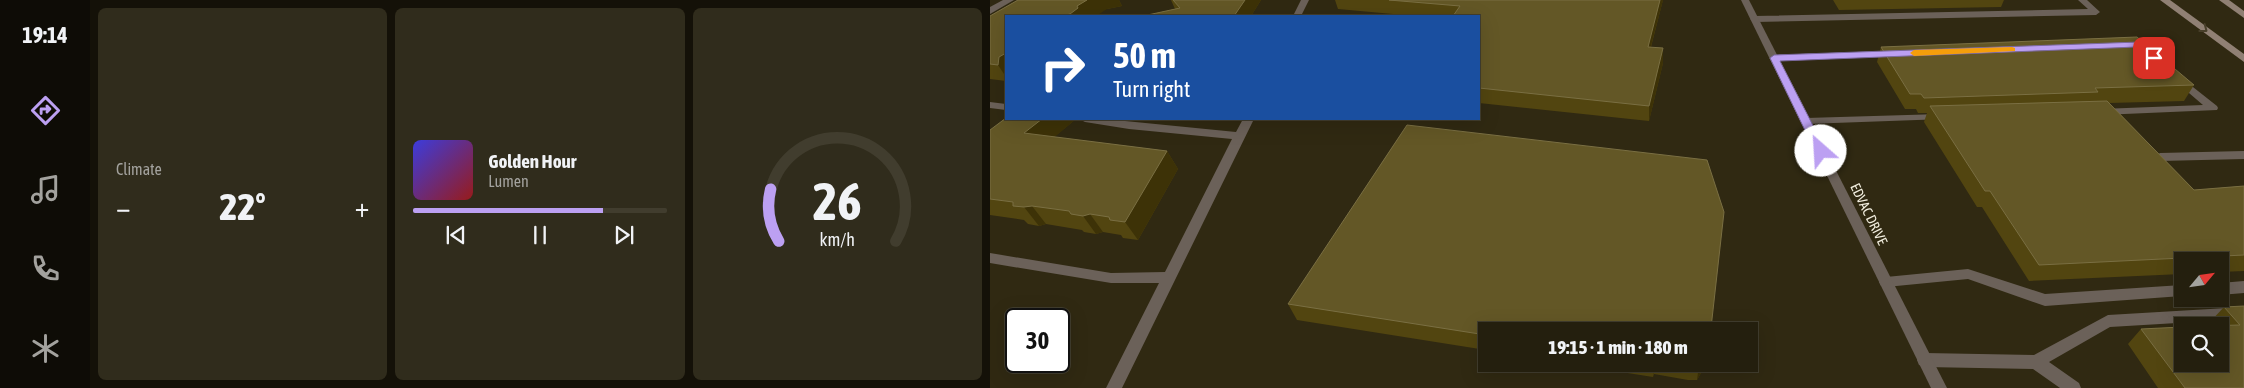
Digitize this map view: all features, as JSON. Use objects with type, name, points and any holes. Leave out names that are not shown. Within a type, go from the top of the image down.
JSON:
[{"type":"main road","points":[[2164,0],[2244,59]]},
{"type":"main road","points":[[2223,0],[2244,15]]},
{"type":"street","points":[[990,11],[1010,0]]},
{"type":"street","points":[[1297,15],[1304,0]]},
{"type":"street","name":"EDVAC DRIVE","points":[[1745,0],[1939,388]]},
{"type":"street","points":[[1755,19],[2096,12],[2082,0]]},
{"type":"street","points":[[1774,58],[1903,54]]},
{"type":"street","points":[[2095,112],[2213,108],[2169,70]]},
{"type":"street","points":[[990,105],[1005,107]]},
{"type":"street","points":[[1806,121],[1956,116]]},
{"type":"street","points":[[1091,120],[1129,126],[1240,136]]},
{"type":"street","points":[[1114,388],[1248,120]]},
{"type":"street","points":[[2160,157],[2244,155]]},
{"type":"street","points":[[990,258],[1111,278],[1169,277]]},
{"type":"street","points":[[1886,282],[1968,274],[2045,300],[2174,292]]},
{"type":"street","points":[[2229,288],[2244,287]]},
{"type":"street","points":[[1925,360],[2036,362],[2108,321],[2244,313]]},
{"type":"street","points":[[2036,362],[2072,388]]},
{"type":"building","points":[[1018,0],[1087,0],[1077,6],[1078,8],[1070,14],[1066,15],[1005,15],[1005,54],[999,57],[998,65],[990,64],[990,16]]},
{"type":"building","points":[[1173,0],[1245,0],[1235,15],[1148,15],[1180,8]]},
{"type":"building","points":[[1389,0],[1660,0],[1648,47],[1663,48],[1649,106],[1480,88],[1480,15],[1454,15],[1460,6]]},
{"type":"building","points":[[2137,37],[2194,85],[2095,88],[2098,92],[1924,98],[1921,94],[1910,94],[1881,47]]},
{"type":"building","points":[[2107,101],[2194,190],[2244,186],[2244,255],[2229,256],[2229,252],[2174,252],[2174,258],[2039,265],[1990,191],[1985,191],[1930,106]]},
{"type":"building","points":[[1005,119],[1041,120],[1024,133],[1167,151],[1125,222],[1090,214],[1083,216],[1071,214],[1069,211],[1032,206],[1013,206],[1013,202],[990,199],[990,130]]},
{"type":"building","points":[[1407,125],[1707,160],[1724,212],[1712,322],[1478,322],[1478,334],[1288,304]]},
{"type":"building","points":[[2244,306],[2244,388],[2185,388],[2141,329],[2174,327],[2174,372],[2229,372],[2229,325],[2240,325],[2225,308]]},
{"type":"slow traffic","points":[[1914,53],[2012,49]]},
{"type":"route","points":[[1821,151],[1774,58],[2139,45],[2154,58]]}]
